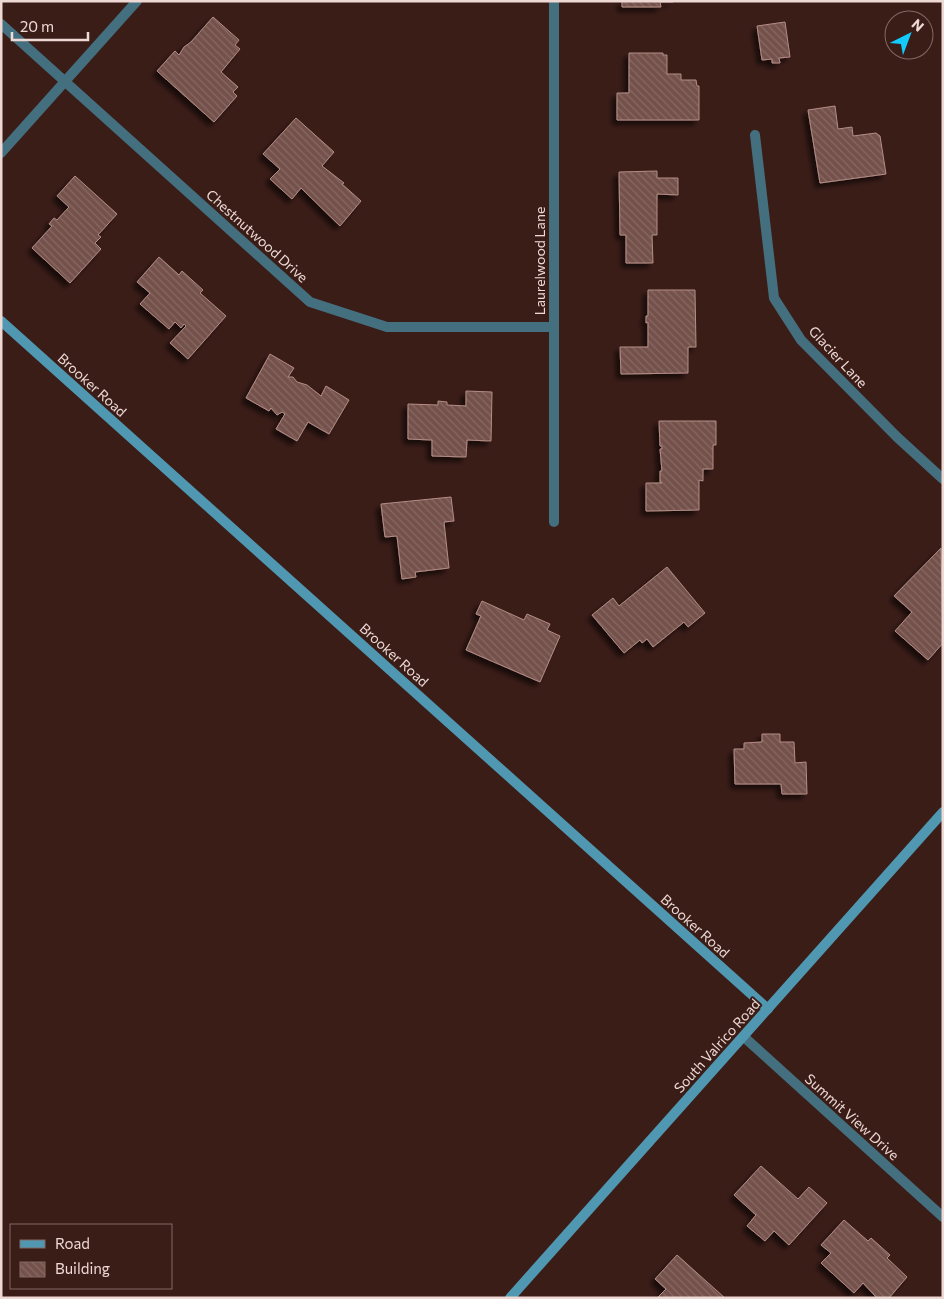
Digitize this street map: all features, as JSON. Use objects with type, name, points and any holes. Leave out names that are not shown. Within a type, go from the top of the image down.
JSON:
[{"type":"street","points":[[1,153],[138,1]]},
{"type":"street","name":"Laurelwood Lane","points":[[554,1],[554,522]]},
{"type":"street","name":"Chestnutwood Drive","points":[[1,24],[310,302],[387,326],[554,327]]},
{"type":"street","name":"Glacier Lane","points":[[755,135],[774,298],[801,340],[896,437],[943,479]]},
{"type":"street","name":"Brooker Road","points":[[1,321],[768,1009]]},
{"type":"street","name":"South Valrico Road","points":[[510,1298],[943,812]]},
{"type":"street","name":"Summit View Drive","points":[[744,1037],[943,1217]]},
{"type":"building","points":[[622,1],[673,2],[660,2],[661,7],[622,7]]},
{"type":"building","points":[[213,17],[239,40],[235,45],[240,49],[221,72],[238,87],[233,92],[237,96],[214,122],[157,71],[175,51],[179,55],[184,47],[191,42]]},
{"type":"building","points":[[785,22],[790,57],[779,58],[780,63],[772,63],[772,59],[762,60],[757,26]]},
{"type":"building","points":[[629,53],[663,53],[663,55],[667,55],[667,74],[681,74],[681,80],[696,80],[697,86],[699,86],[699,120],[617,120],[617,93],[629,93]]},
{"type":"building","points":[[835,106],[838,129],[852,127],[853,136],[876,133],[880,136],[886,174],[820,183],[808,110]]},
{"type":"building","points":[[296,118],[334,152],[322,166],[344,183],[342,184],[361,201],[340,226],[301,188],[292,199],[270,179],[280,169],[263,154]]},
{"type":"building","points":[[657,171],[657,178],[678,178],[678,195],[657,194],[657,235],[652,235],[653,263],[626,263],[626,235],[620,235],[619,172]]},
{"type":"building","points":[[75,176],[117,214],[98,235],[101,237],[95,243],[101,249],[70,283],[32,248],[52,226],[49,224],[54,218],[57,220],[69,207],[57,196]]},
{"type":"building","points":[[159,257],[179,275],[182,271],[203,290],[200,293],[226,316],[188,359],[170,343],[186,326],[184,324],[181,328],[175,322],[169,329],[140,304],[150,293],[137,282]]},
{"type":"building","points":[[648,290],[695,290],[696,347],[688,347],[688,373],[621,374],[620,347],[648,347],[648,322],[646,323],[646,316],[648,316]]},
{"type":"building","points":[[270,354],[294,368],[288,377],[293,377],[297,382],[307,385],[321,396],[326,386],[349,400],[329,434],[308,422],[297,441],[276,429],[285,414],[282,412],[277,415],[271,408],[269,411],[246,398]]},
{"type":"building","points":[[466,391],[492,392],[491,441],[467,440],[466,457],[432,456],[432,440],[408,439],[408,404],[438,405],[438,401],[447,402],[447,405],[466,406]]},
{"type":"building","points":[[659,421],[716,421],[713,469],[703,469],[703,481],[699,480],[699,510],[646,511],[646,483],[662,483],[660,482],[660,471],[662,471],[660,449],[662,449],[662,446],[660,446]]},
{"type":"building","points":[[451,497],[454,521],[444,522],[449,568],[415,572],[416,577],[402,579],[397,536],[385,537],[381,504]]},
{"type":"building","points":[[941,548],[943,643],[928,660],[895,631],[912,612],[894,596]]},
{"type":"building","points":[[667,567],[705,613],[688,627],[684,622],[653,647],[647,639],[642,643],[640,640],[624,653],[592,615],[613,598],[619,606]]},
{"type":"building","points":[[482,601],[524,620],[527,614],[550,624],[547,630],[560,636],[540,682],[466,650],[481,616],[476,614]]},
{"type":"building","points":[[762,734],[780,734],[780,742],[794,742],[795,763],[806,762],[807,794],[782,794],[781,784],[735,784],[734,749],[744,749],[744,743],[762,742]]},
{"type":"building","points":[[761,1166],[798,1199],[809,1187],[827,1203],[789,1245],[774,1231],[765,1241],[747,1226],[756,1215],[734,1195]]},
{"type":"building","points":[[844,1220],[868,1241],[871,1238],[890,1255],[887,1258],[907,1277],[889,1298],[877,1298],[863,1283],[854,1293],[821,1263],[831,1253],[821,1245]]},
{"type":"building","points":[[677,1255],[725,1298],[657,1298],[666,1289],[655,1279]]}]
